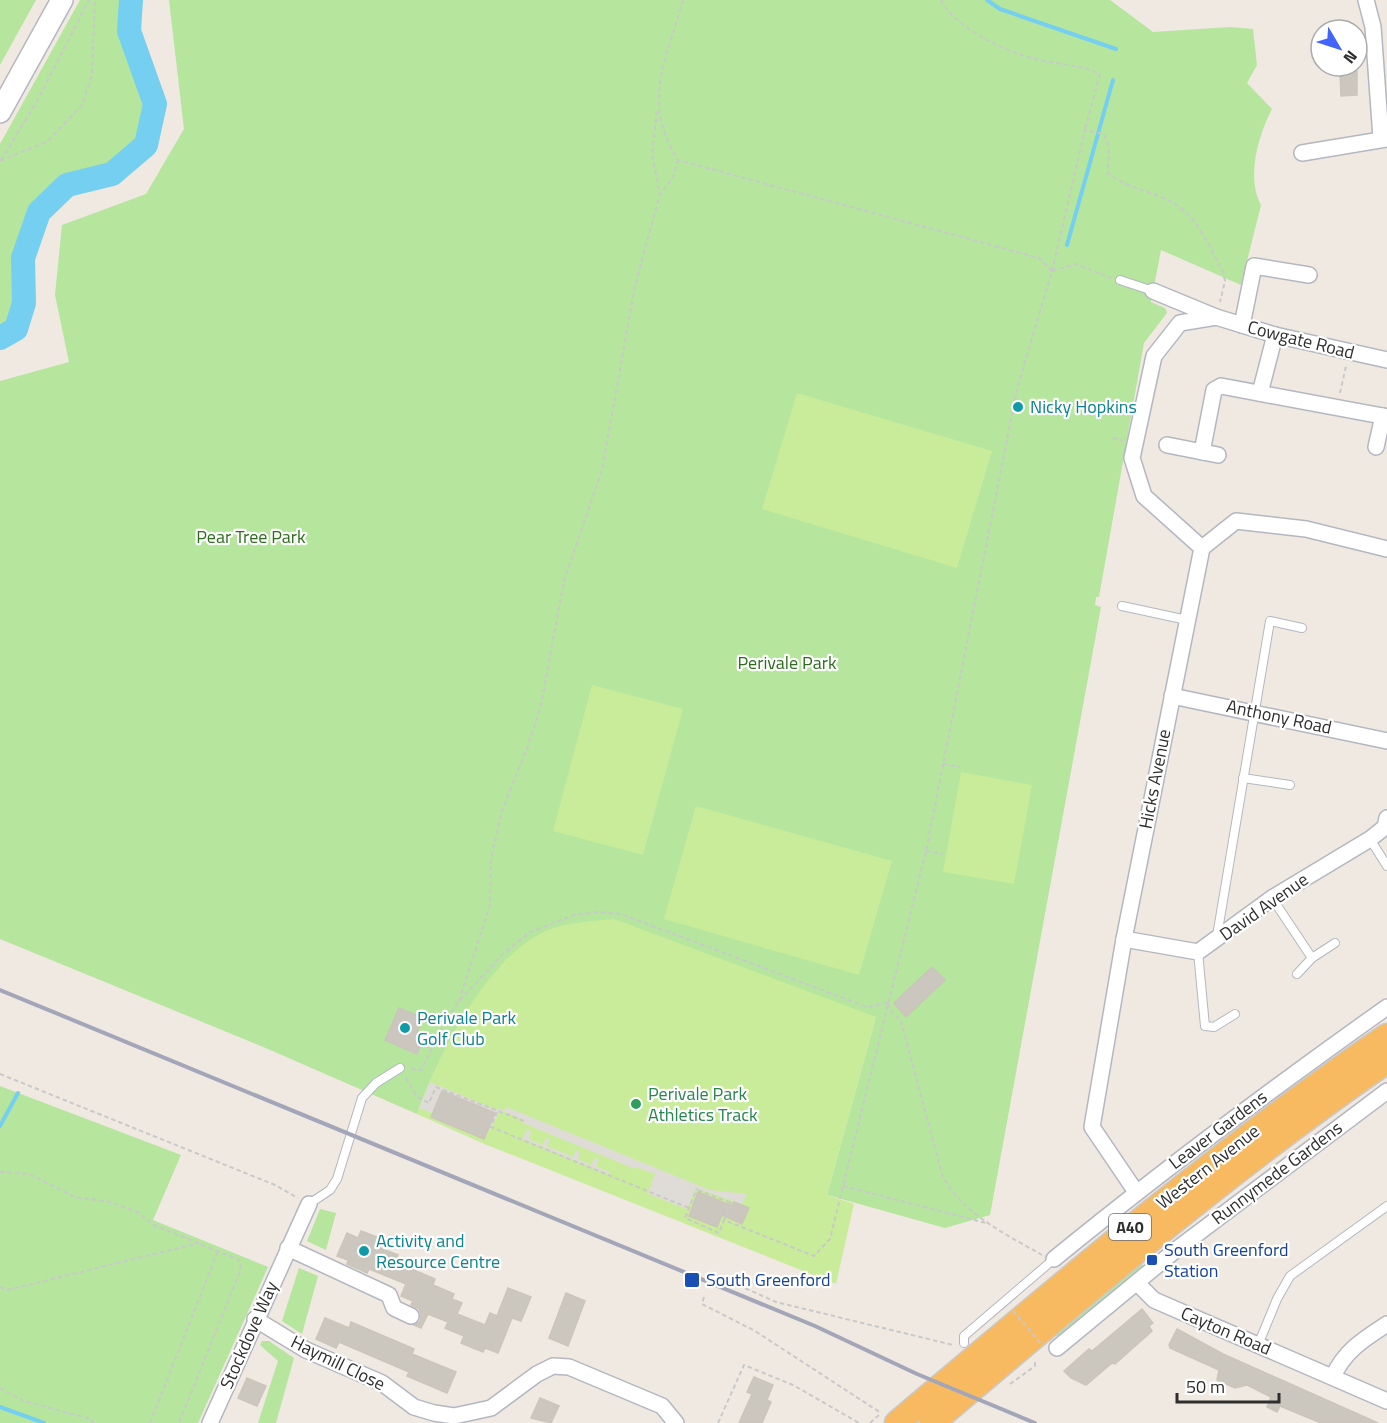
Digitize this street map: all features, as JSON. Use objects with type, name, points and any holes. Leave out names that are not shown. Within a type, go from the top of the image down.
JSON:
[{"type":"highway","name":"Western Avenue","points":[[889,1418],[1138,1206],[1262,1125],[1387,1036]]},
{"type":"highway","name":"Western Avenue","points":[[932,1423],[1161,1232],[1278,1140],[1387,1061]]},
{"type":"main road","points":[[0,112],[62,0]]},
{"type":"street","points":[[1302,153],[1384,138],[1373,27],[1366,0]]},
{"type":"street","points":[[1242,325],[1254,266],[1310,275]]},
{"type":"street","name":"Cowgate Road","points":[[1153,291],[1216,317],[1275,335],[1387,360]]},
{"type":"street","name":"Cowgate Road","points":[[1202,548],[1144,496],[1132,458],[1154,357],[1180,323],[1216,317]]},
{"type":"street","points":[[1260,393],[1275,335]]},
{"type":"street","points":[[1202,452],[1214,390],[1221,386],[1385,417],[1376,447]]},
{"type":"street","points":[[1167,445],[1218,455]]},
{"type":"street","points":[[1202,548],[1236,522],[1306,530],[1387,549]]},
{"type":"street","name":"Hicks Avenue","points":[[1138,1206],[1092,1127],[1124,939],[1202,548]]},
{"type":"street","name":"Anthony Road","points":[[1172,696],[1253,711],[1387,741]]},
{"type":"street","name":"David Avenue","points":[[1198,952],[1272,898],[1370,839],[1385,827],[1387,818]]},
{"type":"street","points":[[1124,939],[1198,952]]},
{"type":"street","name":"Leaver Gardens","points":[[1049,1258],[1138,1206],[1159,1175],[1280,1083],[1387,1007]]},
{"type":"street","name":"Runnymede Gardens","points":[[1052,1347],[1177,1249],[1387,1091]]},
{"type":"street","name":"Stockdove Way","points":[[210,1423],[255,1319],[309,1204]]},
{"type":"street","points":[[288,1248],[389,1295],[394,1308],[411,1316]]},
{"type":"street","name":"Cayton Road","points":[[1137,1282],[1154,1300],[1387,1401]]},
{"type":"street","name":"Haymill Close","points":[[255,1319],[306,1350],[382,1383],[414,1407],[435,1413],[454,1416],[491,1408],[537,1374],[553,1366],[569,1367],[662,1406],[676,1423]]},
{"type":"street","points":[[1333,1377],[1341,1360],[1352,1347],[1387,1324]]},
{"type":"lane","points":[[1120,280],[1153,291]]},
{"type":"lane","points":[[1122,606],[1187,620]]},
{"type":"lane","points":[[1216,941],[1270,621],[1302,628]]},
{"type":"lane","points":[[1243,778],[1290,785]]},
{"type":"lane","points":[[1370,839],[1387,866]]},
{"type":"lane","points":[[1272,898],[1312,958]]},
{"type":"lane","points":[[1297,974],[1312,958],[1335,943]]},
{"type":"lane","points":[[1198,952],[1204,1026],[1214,1027],[1234,1014]]},
{"type":"lane","points":[[309,1204],[330,1190],[337,1179],[362,1098],[376,1083],[400,1068]]},
{"type":"lane","points":[[1258,1345],[1277,1299],[1290,1276],[1387,1206]]},
{"type":"lane","points":[[962,1345],[964,1336],[1049,1258]]},
{"type":"path","points":[[0,161],[36,104],[89,0]]},
{"type":"path","points":[[0,161],[48,141],[82,105],[92,75],[95,0]]},
{"type":"path","points":[[660,194],[652,154],[658,90],[683,0]]},
{"type":"path","points":[[724,1220],[814,1256],[830,1239],[926,851],[1017,389],[1052,272],[1100,74],[1090,69],[1029,58],[1007,50],[954,18],[941,0]]},
{"type":"path","points":[[657,107],[667,143],[678,160],[1039,258],[1052,272]]},
{"type":"path","points":[[1085,130],[1104,134],[1109,147],[1108,173],[1117,180],[1174,204],[1192,218],[1223,272],[1225,281],[1216,317]]},
{"type":"path","points":[[400,1068],[421,1070],[459,1000],[490,905],[491,860],[502,810],[528,746],[541,705],[564,581],[602,470],[635,286],[660,194],[673,178],[678,160]]},
{"type":"path","points":[[1052,272],[1076,264],[1103,277],[1120,280]]},
{"type":"path","points":[[1337,408],[1349,353]]},
{"type":"path","points":[[943,764],[960,767]]},
{"type":"path","points":[[926,851],[943,854]]},
{"type":"path","points":[[459,1000],[502,955],[528,933],[574,915],[598,912],[621,914],[867,1007],[888,1003]]},
{"type":"path","points":[[888,1003],[891,1011],[901,1021],[948,1187],[986,1223],[1049,1258]]},
{"type":"path","points":[[400,1068],[417,1097],[429,1103],[436,1087],[524,1121]]},
{"type":"path","points":[[0,1074],[275,1185],[309,1204]]},
{"type":"path","points":[[497,1112],[491,1126],[689,1208]]},
{"type":"path","points":[[0,1172],[28,1174],[75,1197],[111,1202],[137,1212],[154,1225],[239,1260],[241,1269],[179,1423]]},
{"type":"path","points":[[843,1186],[986,1223]]},
{"type":"path","points":[[697,1189],[732,1202],[724,1220],[719,1233],[685,1218],[697,1189]]},
{"type":"path","points":[[0,1289],[8,1290],[199,1243]]},
{"type":"path","points":[[150,1423],[218,1251]]},
{"type":"path","points":[[719,1279],[720,1277],[776,1302],[962,1345]]},
{"type":"path","points":[[704,1298],[702,1304],[755,1331],[889,1418]]},
{"type":"path","points":[[1013,1311],[1052,1347]]},
{"type":"path","points":[[1019,1376],[1035,1366],[1034,1363]]},
{"type":"path","points":[[718,1423],[744,1365],[794,1385],[859,1423]]},
{"type":"path","points":[[0,1388],[24,1401],[91,1419],[94,1423]]},
{"type":"green space","points":[[0,0],[36,0],[0,65]]},
{"type":"green space","points":[[80,0],[126,0],[123,38],[147,104],[140,141],[108,168],[54,182],[26,216],[11,262],[17,308],[10,327],[0,333],[0,144]]},
{"type":"green space","points":[[169,0],[1110,0],[1153,32],[1230,27],[1253,29],[1257,65],[1247,83],[1272,109],[1258,144],[1254,169],[1254,182],[1261,205],[1241,285],[1161,250],[1151,302],[1165,308],[1167,313],[1144,343],[1099,597],[1096,597],[1095,605],[1101,607],[990,1215],[945,1228],[827,1195],[876,1017],[507,959],[455,1032],[434,1072],[417,1114],[261,1046],[0,939],[0,381],[69,362],[55,295],[62,225],[146,194],[184,129]]},
{"type":"green space","points":[[797,393],[992,451],[957,568],[762,509]]},
{"type":"green space","points":[[592,685],[683,709],[643,855],[553,831]]},
{"type":"green space","points":[[961,772],[1032,785],[1014,884],[943,872]]},
{"type":"green space","points":[[696,806],[892,861],[859,975],[664,919]]},
{"type":"green space","name":"Perivale Park Athletics Track","points":[[614,919],[876,1017],[827,1195],[854,1204],[836,1284],[482,1143],[417,1114],[437,1064],[451,1037],[467,1010],[504,962],[525,944],[546,931],[588,921]]},
{"type":"green space","points":[[0,1086],[181,1155],[153,1220],[268,1267],[198,1423],[0,1423]]},
{"type":"green space","points":[[320,1209],[336,1213],[326,1250],[307,1241]]},
{"type":"green space","points":[[1141,1263],[1145,1268],[1061,1337],[1053,1335]]},
{"type":"green space","points":[[299,1268],[318,1276],[302,1334],[282,1321]]},
{"type":"green space","points":[[262,1341],[269,1341],[294,1358],[276,1423],[258,1423],[278,1361],[260,1345]]},
{"type":"shaded area","points":[[430,1082],[497,1110],[498,1108],[505,1111],[506,1107],[710,1190],[747,1194],[742,1204],[696,1188],[687,1209],[648,1194],[655,1174],[636,1167],[635,1169],[523,1123],[524,1120],[505,1112],[499,1112],[491,1129],[489,1128],[495,1113],[442,1091],[432,1113],[419,1108]]},
{"type":"shaded area","points":[[527,1130],[531,1131],[529,1139],[543,1145],[546,1138],[550,1139],[547,1146],[573,1157],[576,1150],[580,1152],[578,1159],[591,1165],[595,1158],[599,1159],[596,1166],[611,1173],[610,1175],[523,1139],[520,1142]]},
{"type":"building","points":[[1340,78],[1357,78],[1357,95],[1341,96]]},
{"type":"building","points":[[932,967],[945,980],[906,1017],[894,1003]]},
{"type":"building","name":"Perivale Park Golf Club","points":[[399,1008],[423,1018],[415,1037],[423,1040],[417,1054],[385,1040]]},
{"type":"building","points":[[442,1091],[495,1113],[484,1139],[431,1117]]},
{"type":"building","points":[[698,1192],[732,1206],[734,1202],[749,1208],[742,1224],[722,1215],[717,1227],[689,1216]]},
{"type":"building","points":[[361,1231],[382,1239],[378,1247],[398,1255],[395,1262],[435,1279],[433,1285],[454,1294],[452,1299],[462,1303],[457,1314],[485,1325],[490,1313],[497,1316],[508,1288],[531,1297],[521,1321],[512,1318],[498,1353],[485,1348],[483,1352],[461,1343],[464,1336],[445,1328],[448,1322],[428,1314],[421,1328],[414,1325],[420,1321],[421,1315],[419,1309],[411,1305],[413,1301],[401,1296],[406,1284],[369,1269],[367,1273],[347,1264],[348,1260],[337,1256],[347,1233],[358,1238]]},
{"type":"building","points":[[566,1293],[585,1301],[568,1346],[549,1338]]},
{"type":"building","points":[[1142,1309],[1153,1323],[1149,1326],[1152,1331],[1115,1364],[1112,1363],[1086,1385],[1071,1378],[1064,1371],[1089,1349],[1092,1351]]},
{"type":"building","points":[[325,1318],[349,1328],[351,1322],[414,1349],[412,1354],[456,1372],[447,1393],[407,1376],[409,1372],[339,1342],[336,1348],[316,1339]]},
{"type":"building","points":[[1177,1329],[1223,1354],[1378,1423],[1321,1423],[1280,1406],[1277,1412],[1267,1407],[1271,1397],[1247,1385],[1235,1388],[1217,1380],[1219,1370],[1170,1348],[1169,1345]]},
{"type":"building","points":[[754,1377],[773,1385],[767,1400],[771,1402],[762,1423],[739,1423],[752,1394],[747,1392]]},
{"type":"building","points":[[247,1378],[266,1386],[257,1406],[238,1398]]},
{"type":"building","points":[[540,1398],[559,1406],[551,1423],[531,1418]]},
{"type":"waterway","points":[[0,338],[16,329],[24,303],[23,258],[39,212],[67,185],[112,174],[146,145],[155,104],[129,31],[131,0]]},
{"type":"waterway","points":[[987,0],[1000,9],[1116,49]]},
{"type":"waterway","points":[[1067,245],[1113,80]]},
{"type":"waterway","points":[[0,1126],[18,1093]]},
{"type":"waterway","points":[[0,1407],[44,1423]]},
{"type":"railway","points":[[0,990],[815,1326],[917,1374],[1035,1423]]},
{"type":"place","name":"Nicky Hopkins","points":[[1018,407]]},
{"type":"place","name":"Perivale Park Golf Club","points":[[405,1028]]},
{"type":"place","name":"Perivale Park Athletics Track","points":[[636,1104]]},
{"type":"place","name":"Activity and Resource Centre","points":[[364,1251]]},
{"type":"place","name":"South Greenford Station","points":[[1152,1260]]},
{"type":"place","name":"South Greenford","points":[[692,1280]]},
{"type":"park label","name":"Pear Tree Park","points":[[251,537]]},
{"type":"park label","name":"Perivale Park","points":[[787,663]]}]
